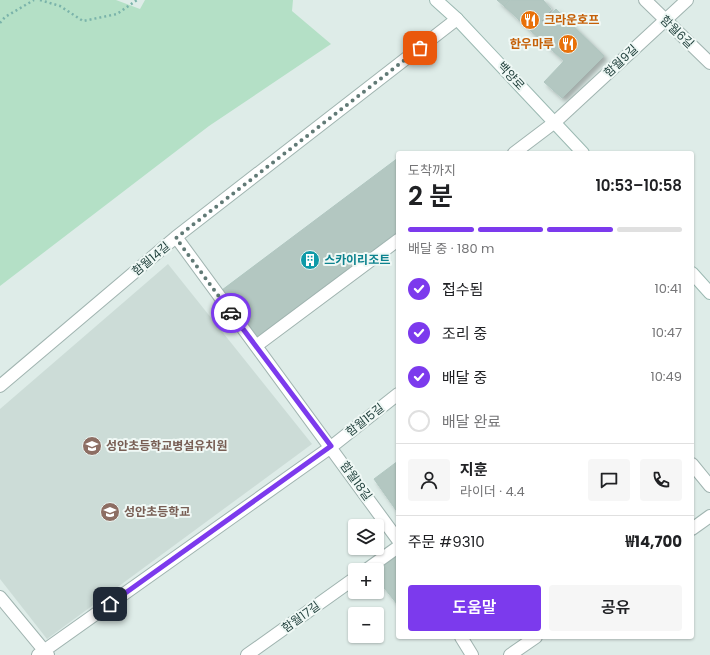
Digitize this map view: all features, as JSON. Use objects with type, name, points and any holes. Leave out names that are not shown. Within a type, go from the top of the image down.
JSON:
[{"type":"street","name":"백양로","points":[[436,0],[457,19],[581,151]]},
{"type":"street","name":"함월6길","points":[[645,0],[710,63]]},
{"type":"street","name":"함월9길","points":[[555,122],[687,0]]},
{"type":"street","name":"함월14길","points":[[0,386],[176,238],[457,19]]},
{"type":"street","points":[[517,151],[555,122]]},
{"type":"street","name":"함월18길","points":[[176,238],[331,446],[396,537]]},
{"type":"street","points":[[256,346],[396,241]]},
{"type":"street","points":[[694,275],[710,293]]},
{"type":"street","name":"함월15길","points":[[44,654],[331,446],[396,396]]},
{"type":"street","points":[[694,466],[710,486]]},
{"type":"street","points":[[694,528],[710,516]]},
{"type":"street","points":[[376,563],[396,548]]},
{"type":"street","name":"함월17길","points":[[247,655],[348,583]]},
{"type":"street","points":[[0,598],[44,654]]},
{"type":"street","points":[[462,639],[472,655]]},
{"type":"street","points":[[510,655],[533,639]]},
{"type":"path","points":[[0,23],[6,17],[34,0]]},
{"type":"path","points":[[40,0],[60,6],[84,21],[117,14],[137,0]]},
{"type":"shaded area","name":"성안초등학교","points":[[168,264],[312,444],[47,639],[0,579],[0,409]]},
{"type":"green space","points":[[0,0],[116,0],[140,9],[145,0],[293,0],[292,11],[331,44],[209,126],[0,286]]},
{"type":"building","points":[[497,0],[510,0],[504,6]]},
{"type":"building","name":"크라운호프","points":[[511,0],[543,0],[551,9],[532,32],[504,6]]},
{"type":"building","name":"한우마루","points":[[556,9],[604,56],[562,98],[544,82],[564,61],[532,32]]},
{"type":"building","name":"스카이리조트","points":[[396,160],[396,233],[258,337],[222,290]]},
{"type":"building","points":[[396,462],[396,510],[374,479]]},
{"type":"building","points":[[396,555],[396,603],[384,588],[384,564]]},
{"type":"way so far","points":[[231,313],[176,238],[420,48]]},
{"type":"place","name":"크라운호프","points":[[530,20]]},
{"type":"place","name":"한우마루","points":[[568,44]]},
{"type":"place","name":"스카이리조트","points":[[310,260]]},
{"type":"place","name":"성안초등학교병설유치원","points":[[92,446]]},
{"type":"place","name":"성안초등학교","points":[[110,512]]},
{"type":"route","points":[[110,604],[331,446],[231,313]]}]
